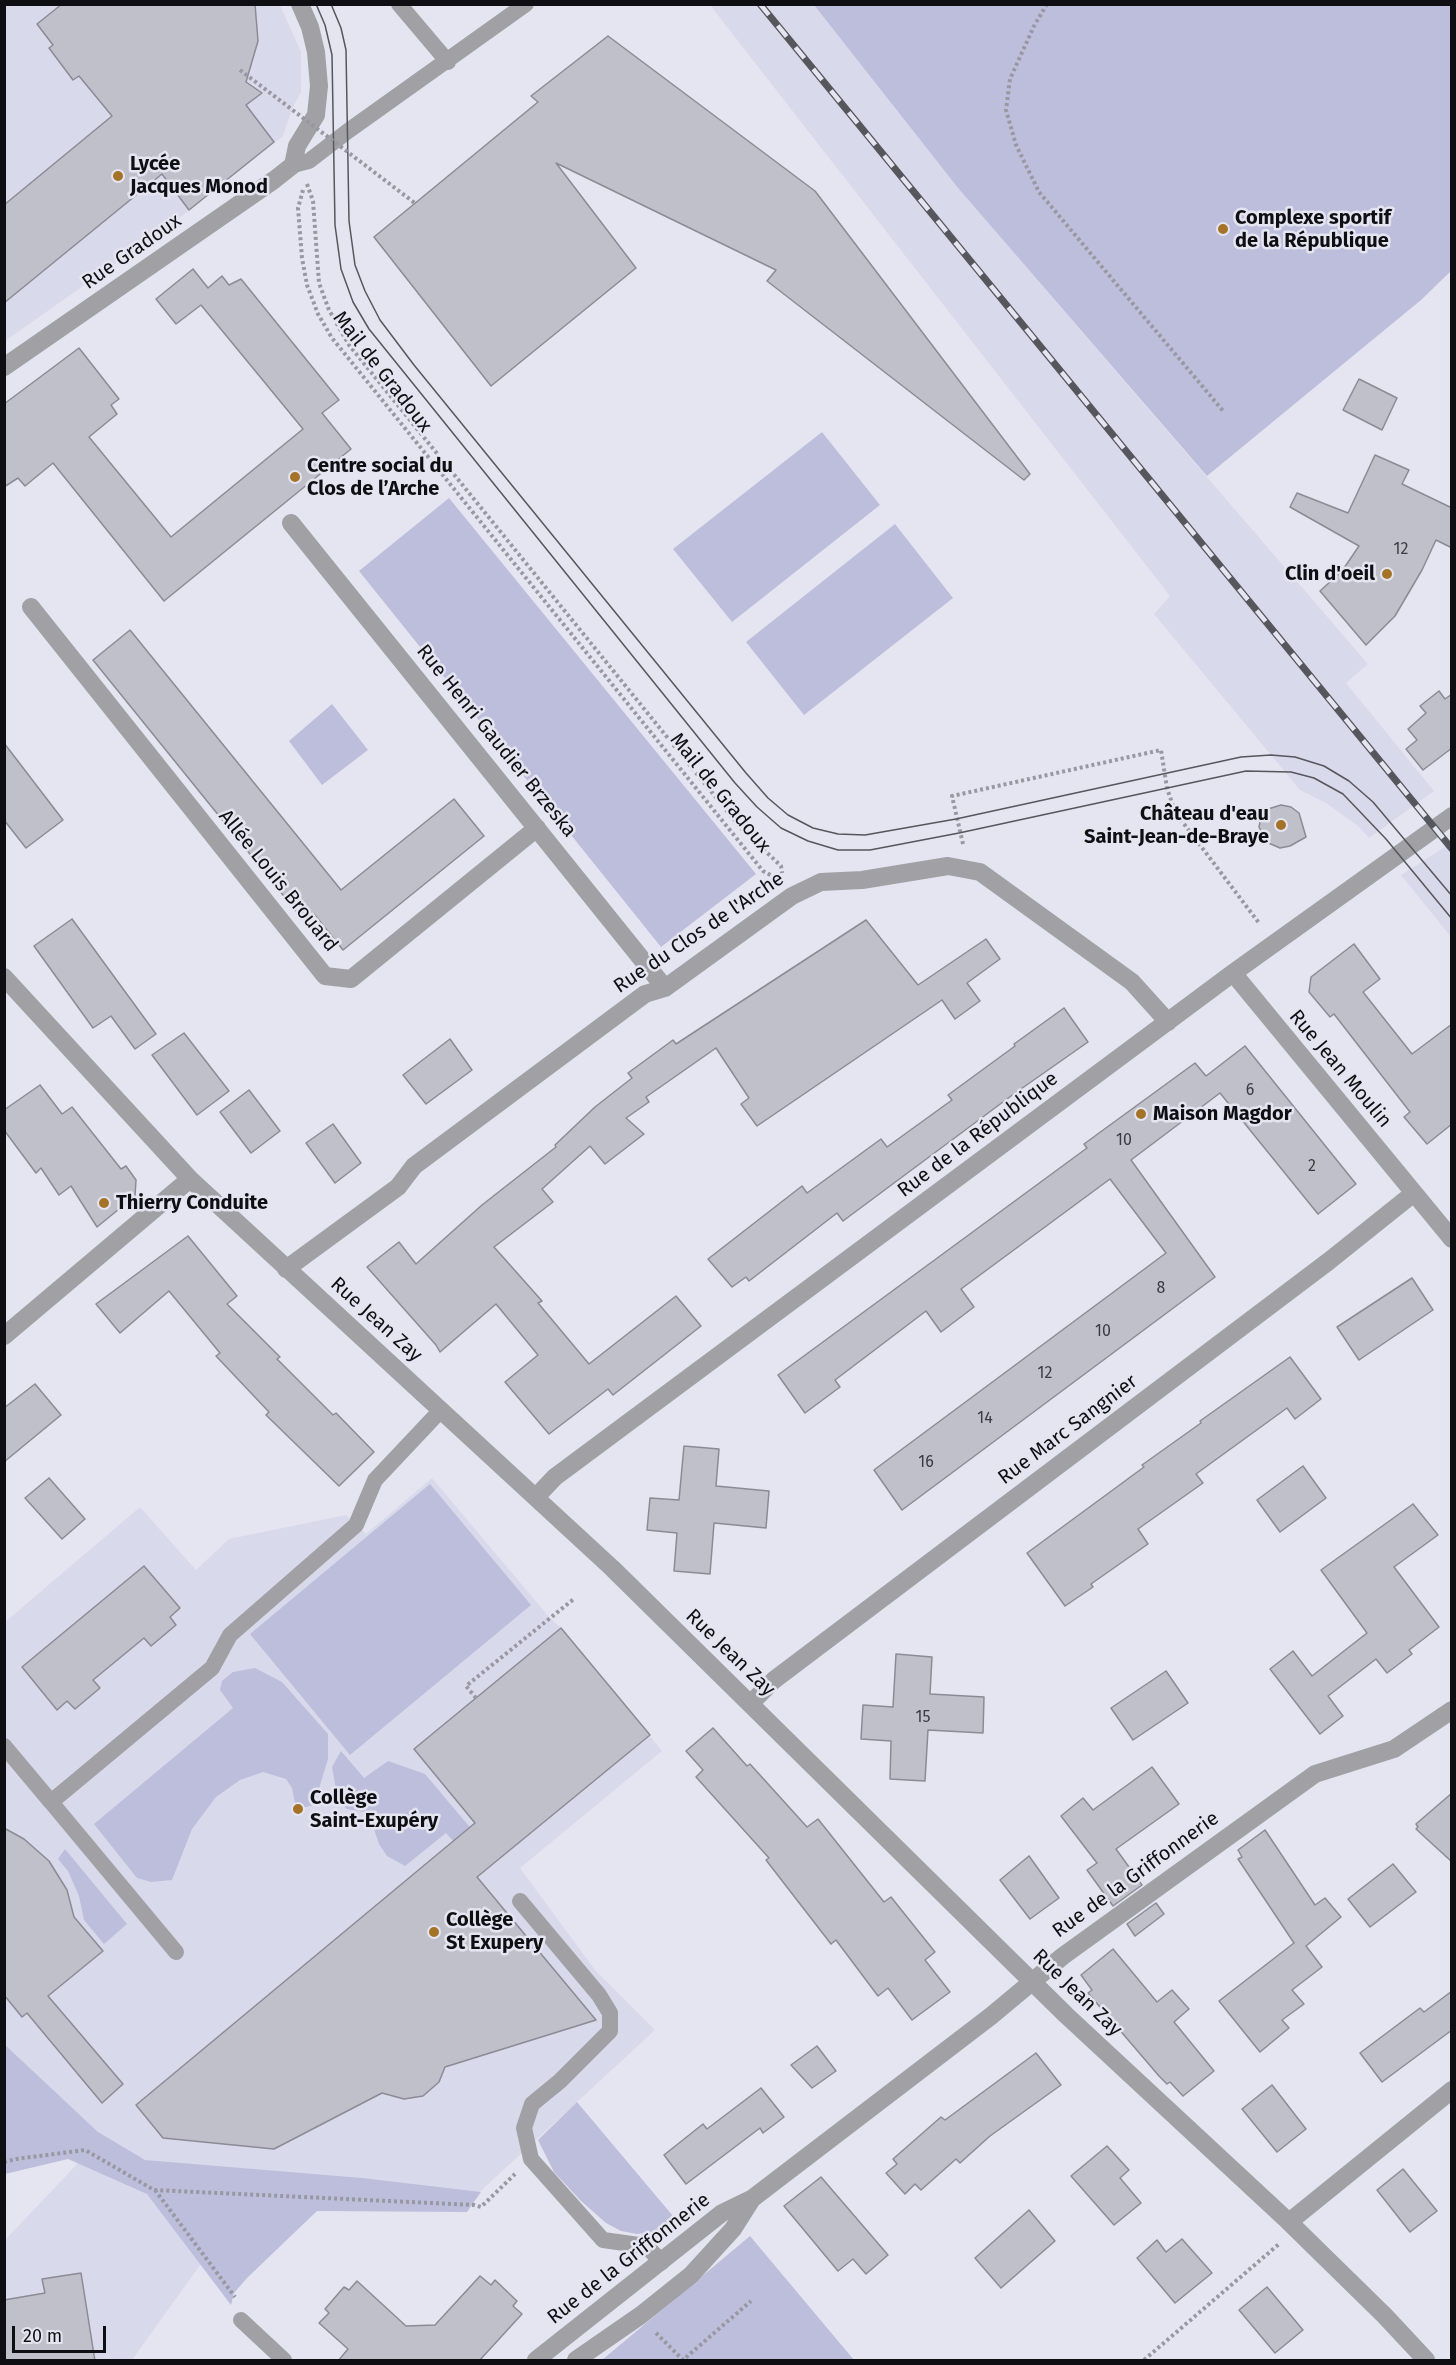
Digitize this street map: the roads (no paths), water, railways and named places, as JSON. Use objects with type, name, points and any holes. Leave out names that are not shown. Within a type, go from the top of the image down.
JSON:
[{"type":"street","points":[[293,165],[297,146],[316,115],[319,86],[316,52],[310,27],[300,4]]},
{"type":"street","name":"Rue Gradoux","points":[[4,368],[293,165]]},
{"type":"street","name":"Rue Henri Gaudier Brzeska","points":[[291,523],[665,988]]},
{"type":"street","name":"Allée Louis Brouard","points":[[31,607],[325,976],[351,979],[537,828]]},
{"type":"street","name":"Rue de la République","points":[[536,1497],[555,1477],[1233,973],[1452,816]]},
{"type":"street","name":"Rue du Clos de l'Arche","points":[[286,1269],[398,1187],[414,1166],[645,994],[665,988],[787,889],[821,882],[862,880],[948,866],[980,872],[1132,982],[1168,1022]]},
{"type":"street","name":"Rue Jean Moulin","points":[[1233,973],[1452,1239]]},
{"type":"street","name":"Rue Jean Zay","points":[[4,976],[190,1179],[536,1497],[751,1703],[1033,1982],[1289,2222],[1385,2316],[1426,2361]]},
{"type":"street","points":[[4,1336],[190,1179]]},
{"type":"street","name":"Rue Marc Sangnier","points":[[751,1703],[774,1680],[1329,1261],[1414,1193]]},
{"type":"street","name":"Rue de la Griffonnerie","points":[[537,2361],[722,2213],[753,2198],[1033,1982],[1063,1956],[1315,1774],[1394,1749],[1452,1710]]},
{"type":"street","points":[[1289,2222],[1452,2090]]},
{"type":"street","name":"Rue de la Griffonnerie","points":[[576,2361],[641,2315],[691,2275],[733,2229],[753,2198]]},
{"type":"lane","points":[[399,4],[448,62]]},
{"type":"lane","points":[[293,165],[309,161],[526,4]]},
{"type":"lane","points":[[51,1802],[212,1668],[230,1635],[356,1525],[375,1480],[441,1410]]},
{"type":"lane","points":[[4,1746],[176,1952]]},
{"type":"lane","points":[[520,1901],[599,1995],[610,2013],[610,2031],[560,2081],[532,2104],[524,2128],[531,2159],[603,2240],[646,2246],[662,2262]]},
{"type":"lane","points":[[241,2320],[284,2361]]},
{"type":"tram line","points":[[316,4],[325,25],[332,55],[335,225],[341,269],[353,302],[369,329],[735,783],[781,828],[808,841],[838,850],[870,850],[1246,771],[1291,772],[1314,778],[1343,794],[1386,839],[1452,919]]},
{"type":"tram line","points":[[331,4],[341,28],[346,50],[349,221],[355,265],[380,320],[414,365],[746,773],[768,798],[788,815],[813,828],[838,834],[865,835],[956,819],[1241,757],[1271,755],[1295,757],[1324,766],[1349,781],[1373,802],[1452,896]]},
{"type":"railway","points":[[760,4],[1452,849]]},
{"type":"place","name":"Lycée Jacques Monod","points":[[118,176]]},
{"type":"place","name":"Complexe sportif de la République","points":[[1223,229]]},
{"type":"place","name":"Centre social du Clos de l’Arche","points":[[295,477]]},
{"type":"place","name":"Clin d'oeil","points":[[1387,574]]},
{"type":"place","name":"Château d'eau Saint-Jean-de-Braye","points":[[1281,825]]},
{"type":"place","name":"Maison Magdor","points":[[1141,1114]]},
{"type":"place","name":"Thierry Conduite","points":[[104,1203]]},
{"type":"place","name":"Collège Saint-Exupéry","points":[[298,1809]]},
{"type":"place","name":"Collège St Exupery","points":[[434,1932]]}]
